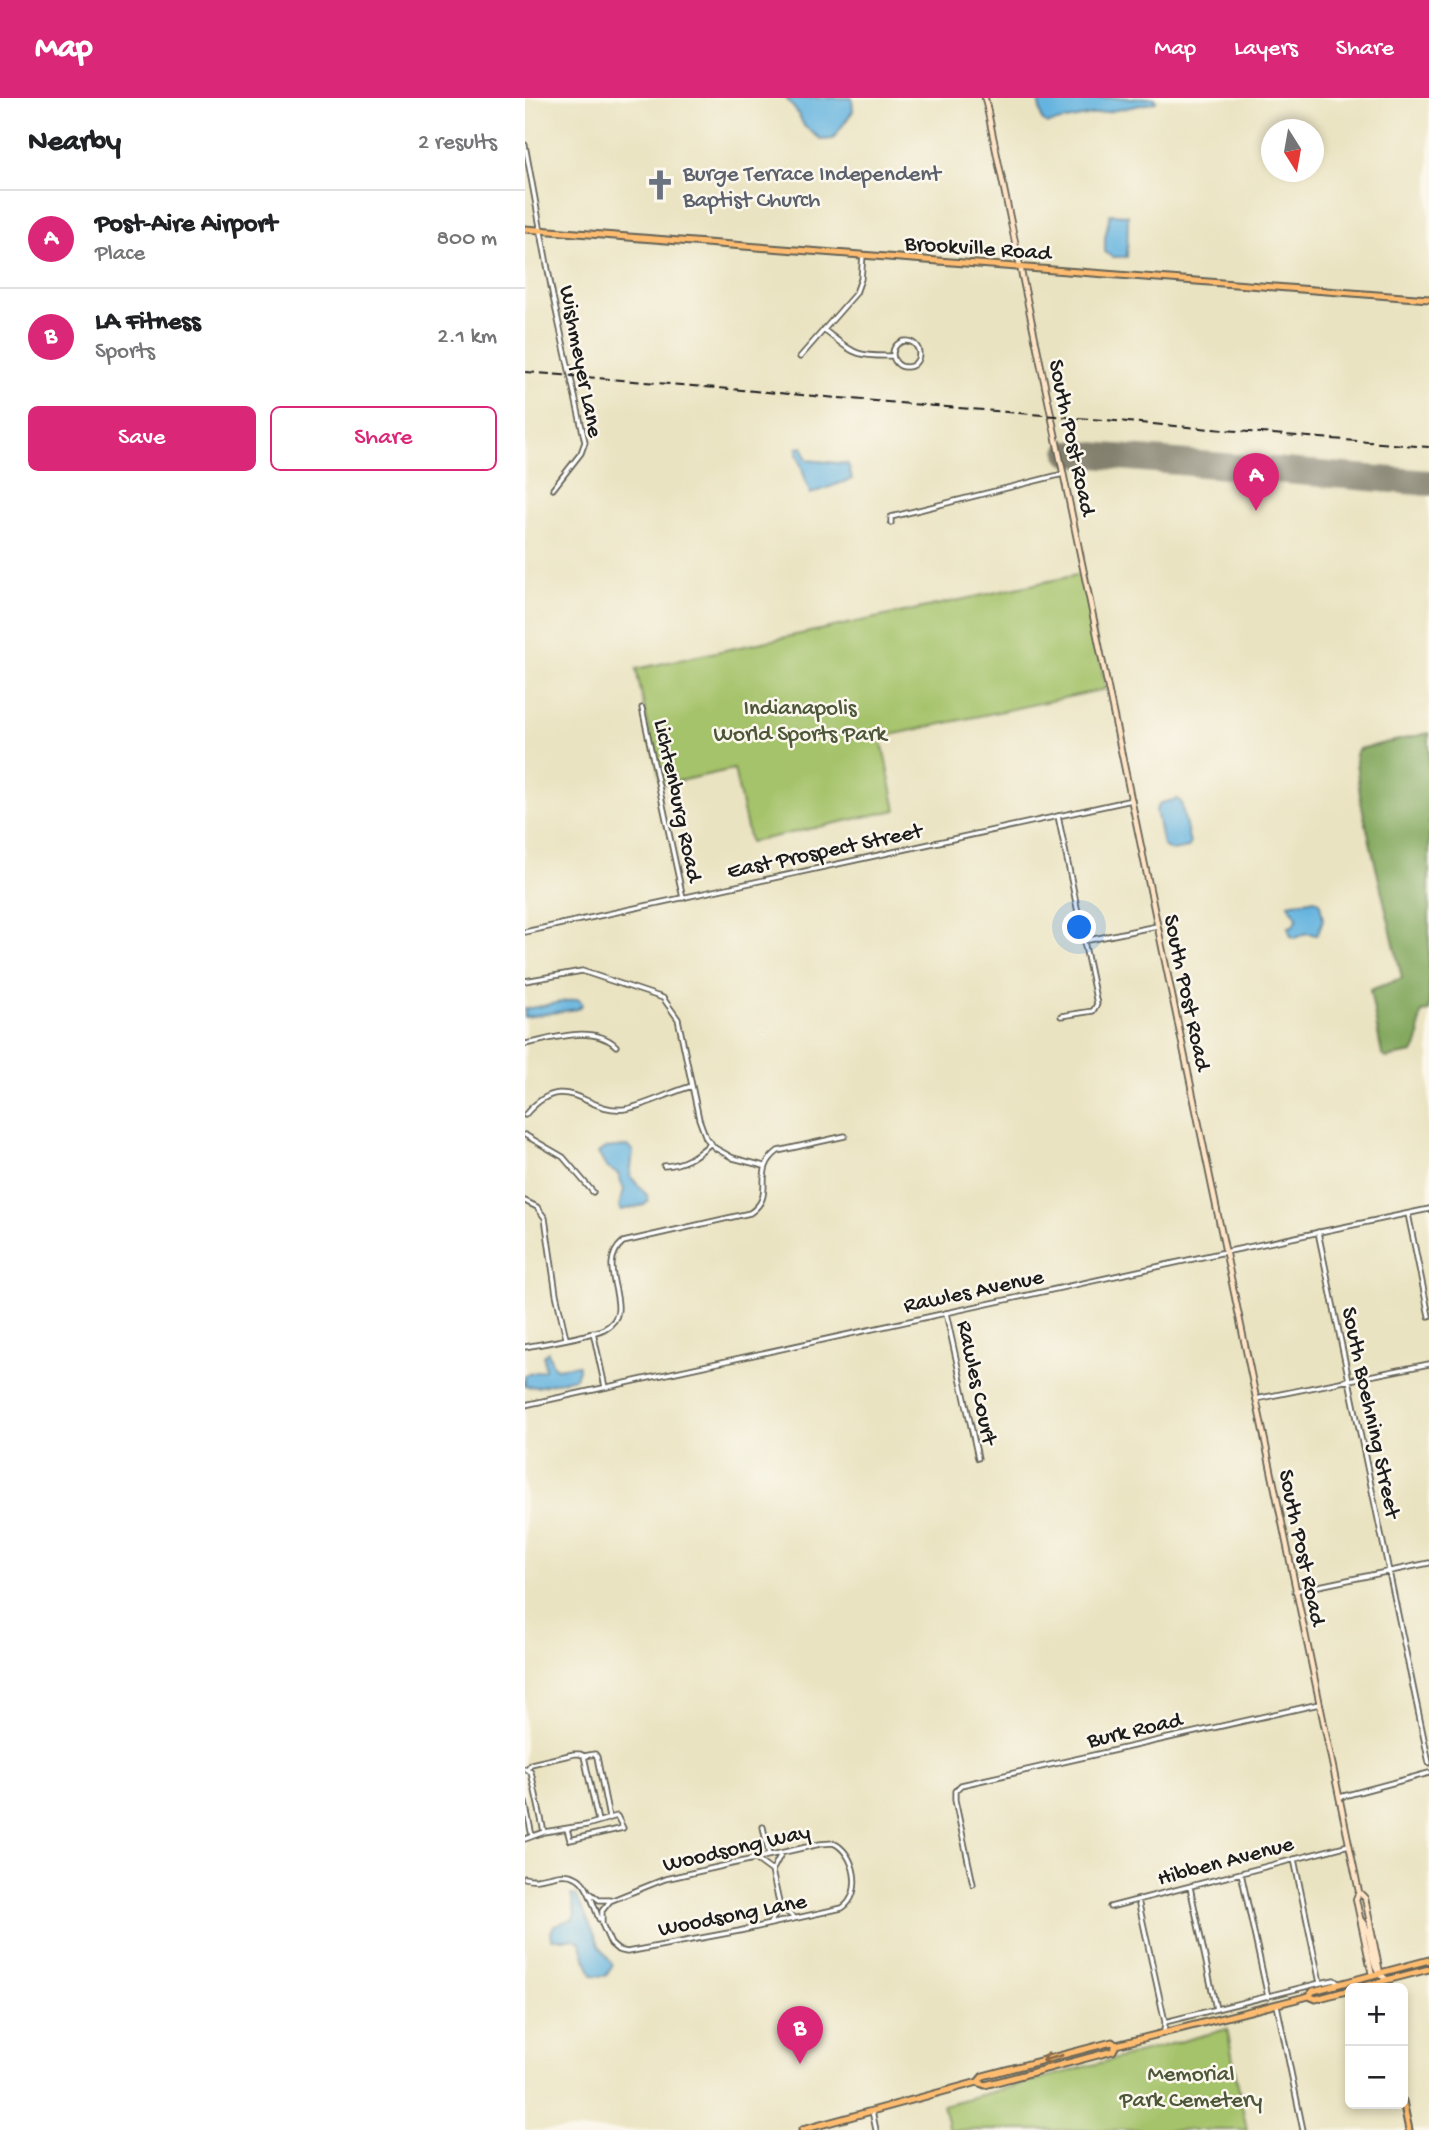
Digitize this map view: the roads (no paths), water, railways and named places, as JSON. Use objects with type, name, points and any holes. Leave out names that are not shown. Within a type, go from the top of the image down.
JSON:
[{"type":"main road","name":"South Post Road","points":[[985,98],[1319,1704],[1359,1892],[1364,1898],[1379,1980]]},
{"type":"main road","name":"Brookville Road","points":[[525,229],[1429,299]]},
{"type":"main road","name":"South Post Road","points":[[1359,1892],[1356,1899],[1361,1920],[1365,1923],[1379,1980]]},
{"type":"main road","points":[[1379,1980],[1429,1960]]},
{"type":"main road","points":[[802,2130],[978,2082],[985,2085],[1113,2050],[1117,2045],[1309,1996],[1313,1991],[1339,1984],[1379,1980],[1429,1969]]},
{"type":"main road","points":[[1309,1996],[1315,1999],[1345,1991]]},
{"type":"main road","points":[[1405,2109],[1409,2130]]},
{"type":"street","name":"Wishmeyer Lane","points":[[525,145],[553,298],[585,442],[581,453],[553,489]]},
{"type":"street","points":[[800,357],[858,289],[863,255]]},
{"type":"street","points":[[824,330],[856,354],[868,357],[893,356]]},
{"type":"street","points":[[904,341],[914,344],[919,353],[917,361],[907,367],[899,365],[893,356],[895,346],[904,341]]},
{"type":"street","points":[[891,523],[891,517],[1064,474]]},
{"type":"street","name":"Lichtenburg Road","points":[[642,708],[683,898]]},
{"type":"street","name":"East Prospect Street","points":[[525,932],[1132,800]]},
{"type":"street","points":[[1058,816],[1097,1004],[1096,1008],[1061,1016]]},
{"type":"street","points":[[1084,941],[1157,926]]},
{"type":"street","points":[[525,981],[582,971],[663,998],[678,1020],[699,1119],[711,1143],[733,1158],[764,1166]]},
{"type":"street","points":[[525,1044],[585,1034],[601,1037],[616,1046]]},
{"type":"street","points":[[525,1115],[539,1100],[550,1095],[566,1094],[625,1110],[692,1086]]},
{"type":"street","points":[[525,1135],[563,1157],[593,1192]]},
{"type":"street","points":[[525,1347],[610,1326],[619,1305],[611,1262],[614,1251],[629,1239],[751,1212],[764,1196],[764,1166],[778,1151],[845,1136]]},
{"type":"street","points":[[664,1166],[677,1166],[686,1162],[711,1143]]},
{"type":"street","points":[[525,1201],[537,1207],[545,1218],[556,1294],[566,1338]]},
{"type":"street","name":"Rawles Avenue","points":[[525,1405],[1429,1209]]},
{"type":"street","points":[[1408,1214],[1429,1316]]},
{"type":"street","name":"South Boehning Street","points":[[1318,1232],[1429,1763]]},
{"type":"street","name":"Rawles Court","points":[[946,1312],[978,1458]]},
{"type":"street","points":[[593,1332],[605,1387]]},
{"type":"street","points":[[1256,1399],[1429,1364]]},
{"type":"street","points":[[1296,1591],[1429,1563]]},
{"type":"street","name":"Burk Road","points":[[973,1884],[955,1800],[957,1788],[967,1783],[1319,1704]]},
{"type":"street","points":[[544,1832],[531,1773],[526,1769],[531,1764],[563,1757],[595,1754],[609,1818]]},
{"type":"street","points":[[584,1756],[599,1822]]},
{"type":"street","points":[[1339,1797],[1429,1773]]},
{"type":"street","points":[[525,1802],[532,1836]]},
{"type":"street","points":[[525,1839],[544,1832],[617,1816],[623,1828],[570,1840],[567,1829]]},
{"type":"street","points":[[763,1827],[769,1855]]},
{"type":"street","name":"Woodsong Way","points":[[613,1899],[660,1881],[782,1852],[833,1843],[846,1851],[852,1871]]},
{"type":"street","name":"Hibben Avenue","points":[[1110,1908],[1349,1845]]},
{"type":"street","points":[[782,1852],[772,1871],[780,1907],[796,1918]]},
{"type":"street","points":[[755,1859],[772,1871]]},
{"type":"street","points":[[1294,1859],[1320,1983]]},
{"type":"street","name":"Woodsong Lane","points":[[587,1890],[612,1945],[627,1952],[770,1924],[847,1905],[855,1890],[852,1871]]},
{"type":"street","points":[[525,1878],[534,1880],[567,1873],[579,1878],[587,1890],[601,1900],[613,1899]]},
{"type":"street","points":[[1241,1873],[1268,1997]]},
{"type":"street","points":[[1190,1886],[1216,2009]]},
{"type":"street","points":[[601,1924],[603,1910],[613,1899]]},
{"type":"street","points":[[1138,1900],[1165,2022],[1164,2033]]},
{"type":"street","points":[[770,1924],[780,1907]]},
{"type":"street","points":[[1165,2022],[1320,1983],[1334,1980],[1339,1984]]},
{"type":"street","points":[[1277,2004],[1303,2130]]},
{"type":"street","points":[[872,2111],[876,2130]]},
{"type":"water","points":[[786,98],[852,98],[853,111],[833,139],[822,140],[804,126]]},
{"type":"water","points":[[1038,98],[1155,98],[1156,102],[1047,124],[1042,120]]},
{"type":"water","points":[[1110,214],[1128,215],[1127,257],[1112,257],[1105,252]]},
{"type":"water","points":[[803,447],[807,460],[848,464],[852,479],[810,494],[797,453],[797,448]]},
{"type":"water","points":[[1177,799],[1181,802],[1190,844],[1188,848],[1172,851],[1163,846],[1156,810],[1160,803]]},
{"type":"water","points":[[1315,899],[1320,902],[1323,920],[1317,935],[1307,933],[1295,938],[1291,936],[1288,927],[1293,926],[1297,917],[1288,904]]},
{"type":"water","points":[[577,999],[582,1005],[577,1009],[525,1017],[525,1009]]},
{"type":"water","points":[[628,1146],[633,1151],[630,1176],[649,1201],[644,1205],[621,1210],[619,1206],[624,1190],[618,1174],[606,1167],[598,1153],[605,1148]]},
{"type":"water","points":[[548,1352],[556,1368],[579,1365],[575,1378],[537,1387],[525,1386],[525,1375],[545,1370],[544,1356]]},
{"type":"water","points":[[571,1895],[576,1895],[600,1946],[613,1965],[606,1976],[592,1975],[580,1943],[575,1939],[552,1939],[554,1925],[573,1919],[575,1913]]},
{"type":"railway","points":[[525,372],[1429,447]]},
{"type":"place","name":"Burge Terrace Independent Baptist Church","points":[[660,185]]},
{"type":"place","name":"Post-Aire Airport","points":[[1256,511]]},
{"type":"place","name":"LA Fitness","points":[[800,2064]]},
{"type":"park label","name":"Indianapolis World Sports Park","points":[[800,719]]},
{"type":"park label","name":"Memorial Park Cemetery","points":[[1191,2085]]}]
